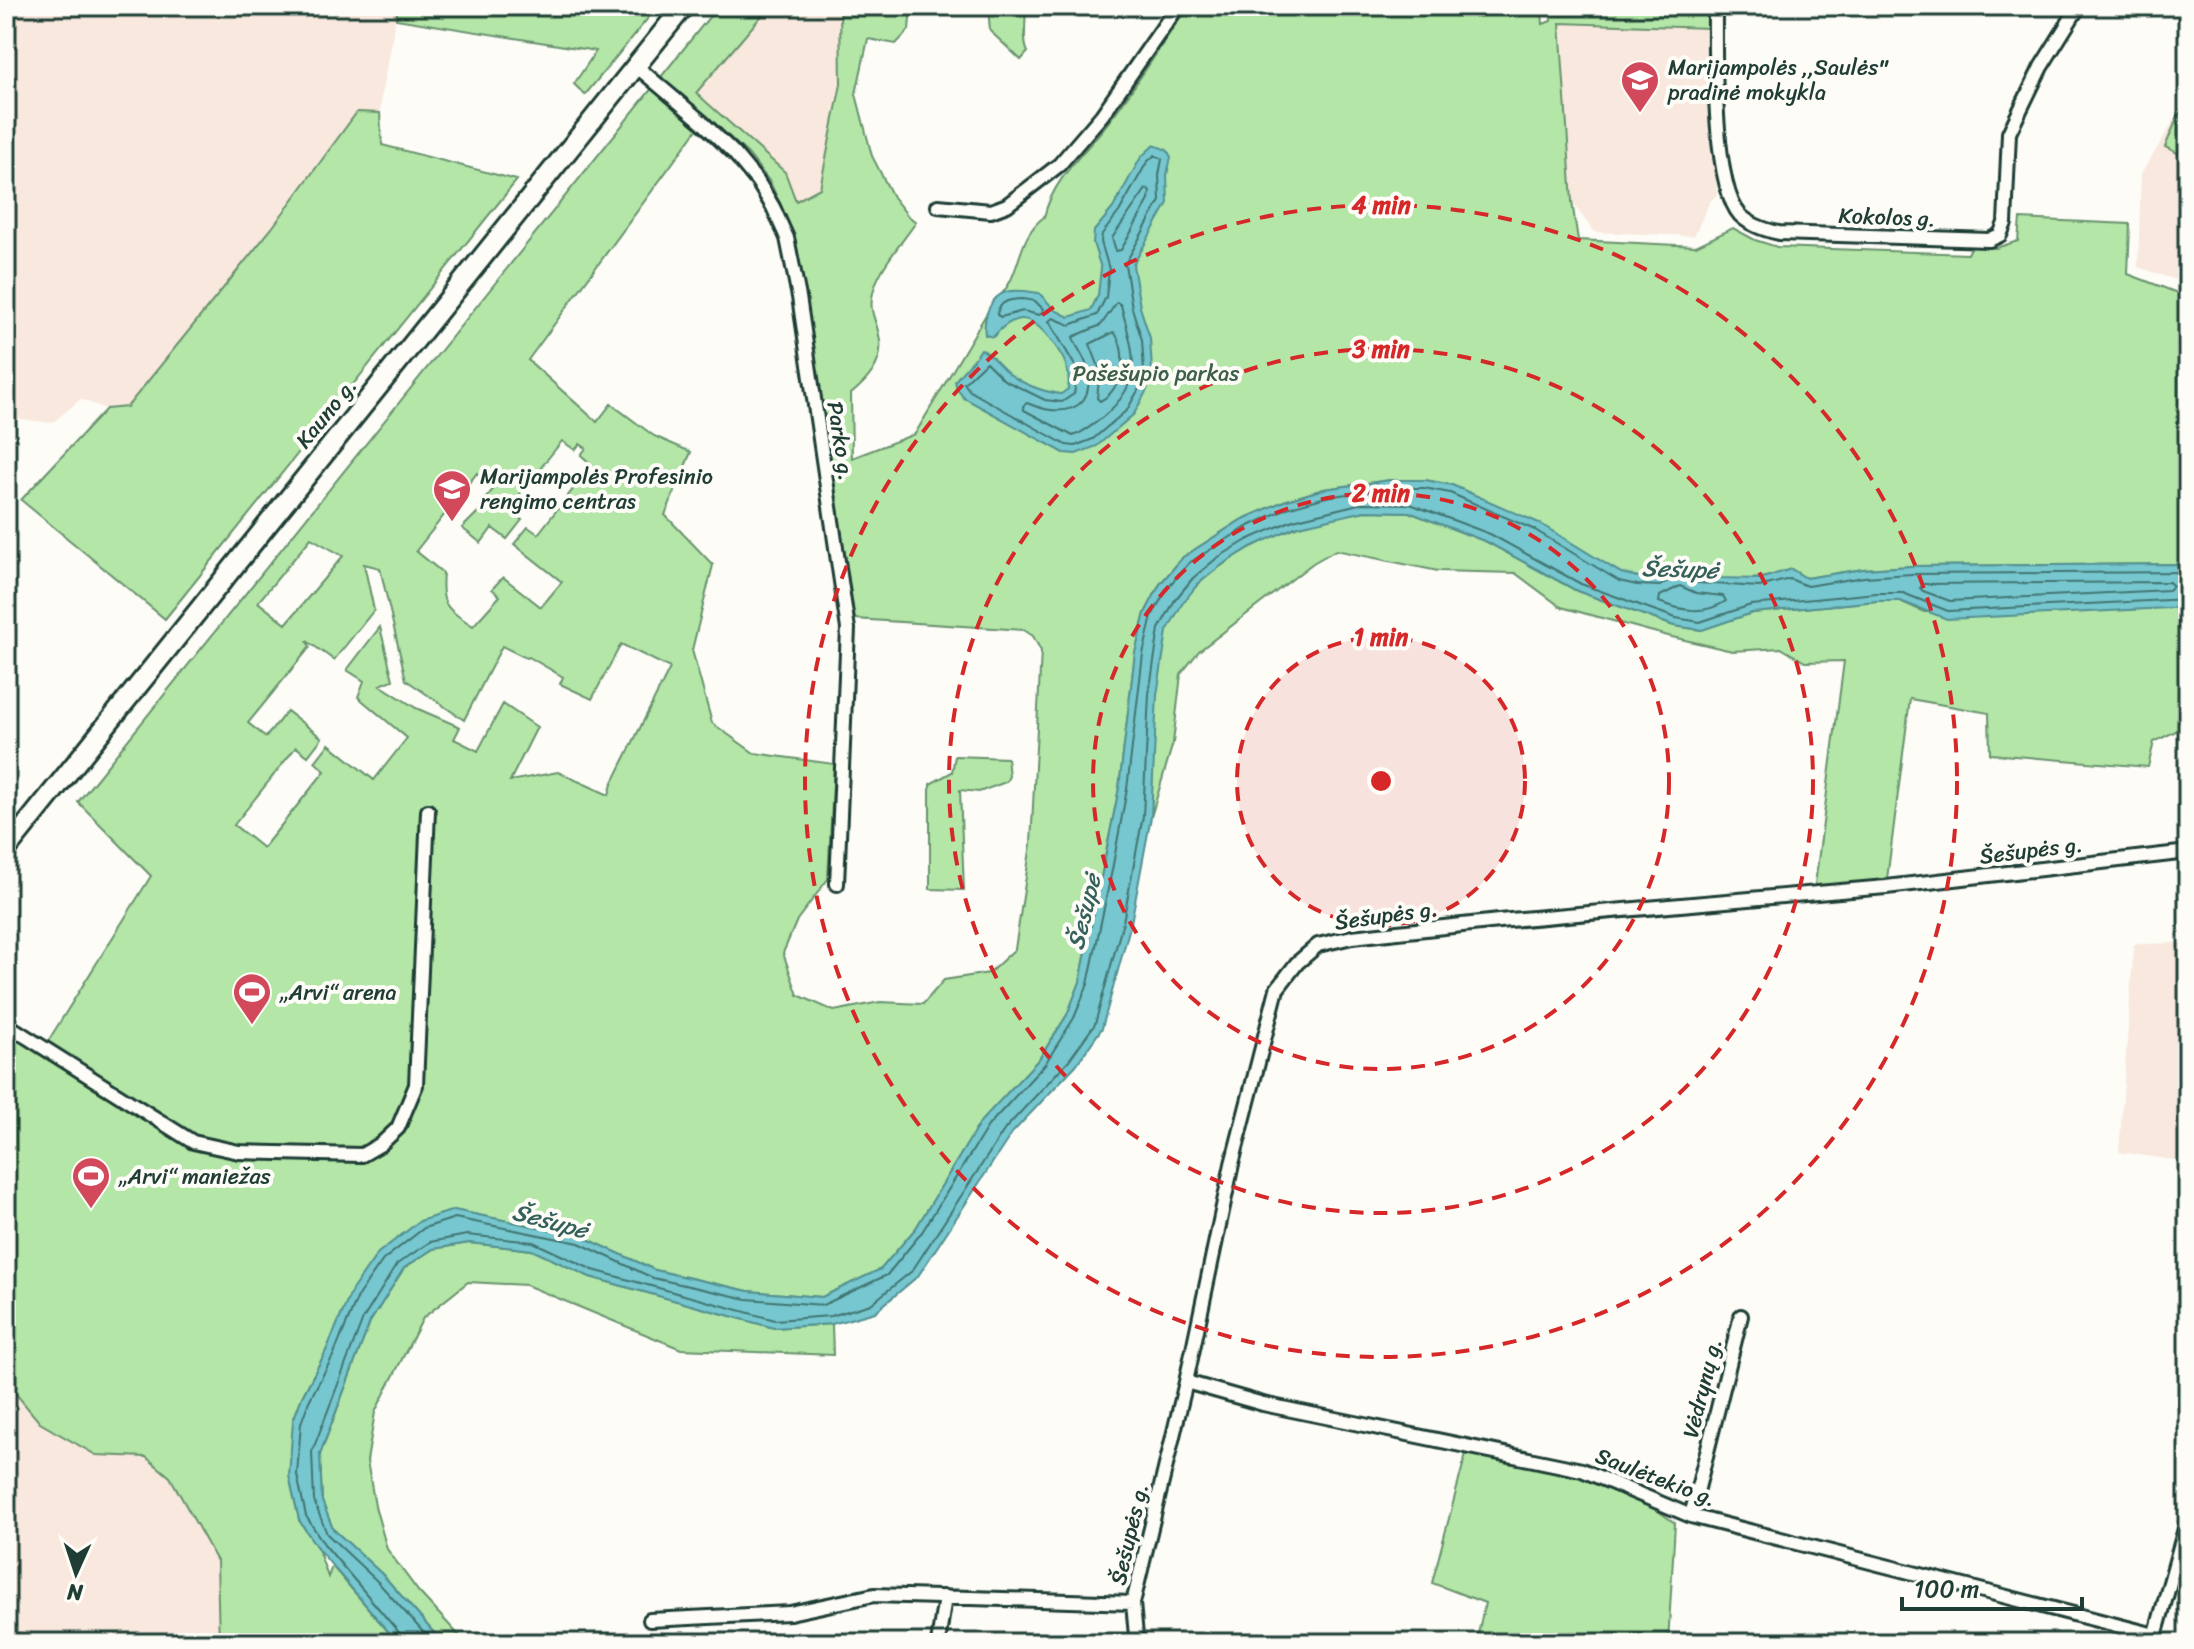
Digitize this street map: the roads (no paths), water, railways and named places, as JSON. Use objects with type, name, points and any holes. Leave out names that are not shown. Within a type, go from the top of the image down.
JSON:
[{"type":"main road","name":"Kauno g.","points":[[6,850],[684,6]]},
{"type":"street","points":[[938,206],[991,211],[1007,205],[1059,165],[1102,115],[1178,6]]},
{"type":"street","name":"Kokolos g.","points":[[1715,6],[1721,157],[1732,203],[1748,221],[1779,233],[1989,240],[2000,235],[2005,223],[2007,141],[2012,125],[2041,67],[2079,6]]},
{"type":"street","name":"Parko g.","points":[[636,66],[701,121],[741,162],[771,203],[787,238],[799,297],[848,629],[837,884]]},
{"type":"street","points":[[6,1024],[193,1142],[239,1152],[362,1155],[381,1144],[398,1128],[416,1085],[428,811]]},
{"type":"street","name":"Šešupės g.","points":[[1141,1643],[1136,1636],[1133,1603],[1186,1382],[1232,1164],[1277,989],[1297,963],[1318,945],[1352,937],[1499,921],[1886,887],[2188,852]]},
{"type":"street","name":"Vėdrynų g.","points":[[1691,1516],[1741,1316]]},
{"type":"street","name":"Saulėtekio g.","points":[[1186,1382],[1263,1404],[1582,1470],[1691,1516],[2154,1639]]},
{"type":"street","points":[[2154,1639],[2188,1518]]},
{"type":"street","points":[[650,1620],[790,1613],[874,1595],[1133,1603]]},
{"type":"street","points":[[938,1643],[945,1597]]},
{"type":"water","points":[[1154,145],[1167,150],[1171,157],[1167,175],[1168,203],[1133,265],[1140,307],[1150,338],[1152,371],[1147,390],[1134,414],[1097,446],[1076,454],[1064,453],[964,398],[955,381],[981,349],[1024,383],[1061,394],[1068,389],[1063,359],[1039,327],[1025,319],[1018,319],[993,337],[985,335],[988,309],[1000,295],[1018,291],[1039,293],[1055,310],[1069,317],[1091,310],[1098,295],[1101,268],[1093,243],[1094,231],[1113,208],[1141,157]]},
{"type":"water","name":"Šešupė","points":[[1390,480],[1425,480],[1452,485],[1539,523],[1621,573],[1638,577],[1659,578],[1675,566],[1699,575],[1760,579],[1791,569],[1806,578],[1863,569],[1912,566],[2188,564],[2188,607],[1947,619],[1900,601],[1877,601],[1752,613],[1702,630],[1674,626],[1577,591],[1487,542],[1409,512],[1365,511],[1295,527],[1251,547],[1198,584],[1167,631],[1157,695],[1151,817],[1131,923],[1102,1028],[1076,1065],[1012,1133],[918,1276],[875,1312],[832,1324],[774,1328],[590,1277],[532,1250],[469,1243],[433,1249],[404,1268],[370,1322],[320,1454],[322,1501],[333,1529],[382,1574],[443,1643],[398,1643],[318,1549],[299,1520],[289,1476],[293,1421],[302,1397],[352,1290],[378,1253],[420,1221],[454,1210],[581,1236],[655,1270],[748,1291],[822,1297],[881,1269],[916,1228],[981,1121],[1039,1059],[1067,1015],[1080,982],[1119,788],[1135,653],[1145,613],[1160,584],[1183,557],[1241,520],[1284,501],[1324,489]]},
{"type":"place","name":"Marijampolės ,,Saulės\" pradinė mokykla","points":[[1640,114]]},
{"type":"place","name":"Marijampolės Profesinio rengimo centras","points":[[452,523]]},
{"type":"place","name":"„Arvi“ arena","points":[[252,1026]]},
{"type":"place","name":"„Arvi“ maniežas","points":[[91,1210]]},
{"type":"park label","name":"Pašešupio parkas","points":[[1156,373]]}]
